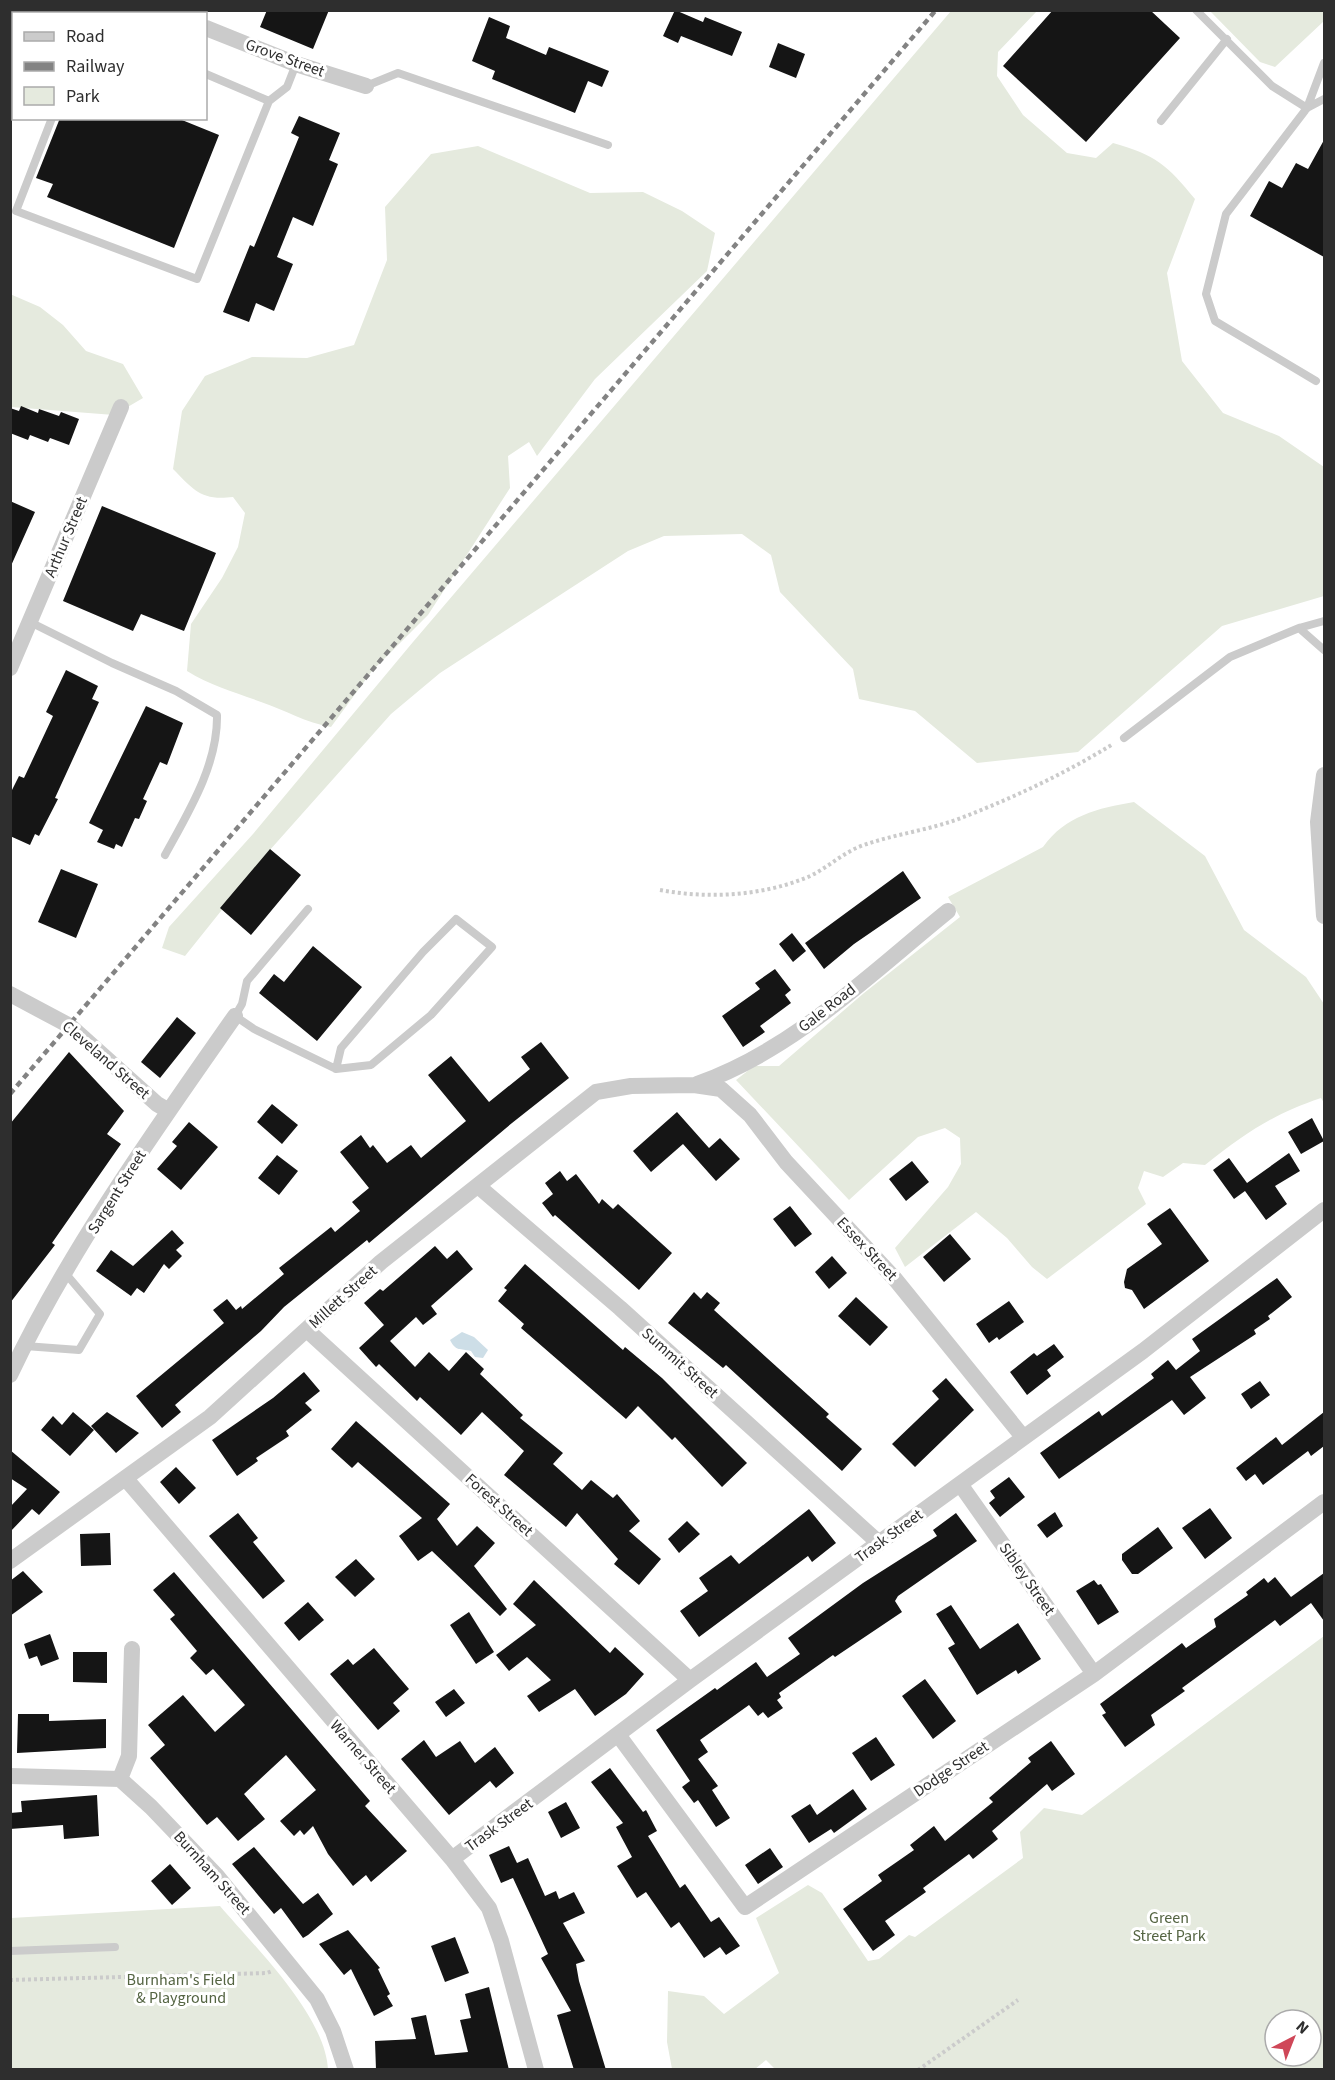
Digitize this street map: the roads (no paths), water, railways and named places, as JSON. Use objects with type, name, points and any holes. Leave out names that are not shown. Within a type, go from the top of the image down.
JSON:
[{"type":"street","name":"Grove Street","points":[[207,28],[296,64],[366,86]]},
{"type":"street","name":"Arthur Street","points":[[10,668],[121,407]]},
{"type":"street","points":[[1324,775],[1318,822],[1324,916]]},
{"type":"street","name":"Gale Road","points":[[694,1085],[724,1074],[786,1041],[948,911]]},
{"type":"street","name":"Cleveland Street","points":[[10,994],[70,1026],[156,1104],[169,1111]]},
{"type":"street","name":"Sargent Street","points":[[10,1375],[24,1346],[66,1274],[169,1111],[236,1016]]},
{"type":"street","name":"Millett Street","points":[[10,1561],[210,1417],[381,1262],[596,1092],[631,1086],[694,1085]]},
{"type":"street","name":"Essex Street","points":[[694,1085],[722,1089],[750,1115],[786,1162],[895,1279],[1023,1437]]},
{"type":"street","name":"Summit Street","points":[[478,1186],[620,1308],[879,1543]]},
{"type":"street","name":"Trask Street","points":[[452,1859],[619,1736],[690,1680],[1143,1351],[1324,1210]]},
{"type":"street","name":"Forest Street","points":[[307,1329],[690,1680]]},
{"type":"street","name":"Warner Street","points":[[126,1479],[452,1859],[489,1908],[501,1941],[536,2070]]},
{"type":"street","name":"Sibley Street","points":[[960,1484],[1094,1674]]},
{"type":"street","name":"Dodge Street","points":[[619,1736],[745,1907],[1094,1674],[1324,1502]]},
{"type":"street","points":[[10,1776],[120,1779],[129,1756],[132,1649]]},
{"type":"street","name":"Burnham Street","points":[[120,1779],[151,1807],[217,1876],[289,1962],[317,1999],[333,2031],[346,2070]]},
{"type":"lane","points":[[1196,10],[1272,86],[1307,108]]},
{"type":"lane","points":[[1161,121],[1227,39]]},
{"type":"lane","points":[[1316,381],[1215,321],[1206,294],[1226,214],[1307,108],[1324,63]]},
{"type":"lane","points":[[51,120],[16,210],[196,279],[269,101],[286,87],[296,64]]},
{"type":"lane","points":[[366,86],[398,73],[609,145]]},
{"type":"lane","points":[[207,74],[269,101]]},
{"type":"lane","points":[[1307,108],[1324,99]]},
{"type":"lane","points":[[1124,738],[1230,657],[1299,628],[1324,621]]},
{"type":"lane","points":[[30,622],[112,663],[176,691],[217,715],[218,736],[201,784],[165,855]]},
{"type":"lane","points":[[1299,628],[1324,650]]},
{"type":"lane","points":[[308,909],[247,981],[242,1004],[236,1016],[254,1029],[336,1069],[371,1065],[431,1015],[492,948],[456,919],[423,952],[341,1048],[336,1069]]},
{"type":"lane","points":[[24,1346],[79,1350],[100,1314],[66,1274]]},
{"type":"lane","points":[[10,1951],[115,1947]]},
{"type":"railway","points":[[10,1094],[936,10]]},
{"type":"park label","name":"Green Street Park","points":[[1169,1927]]},
{"type":"park label","name":"Burnham's Field & Playground","points":[[181,1989]]}]
